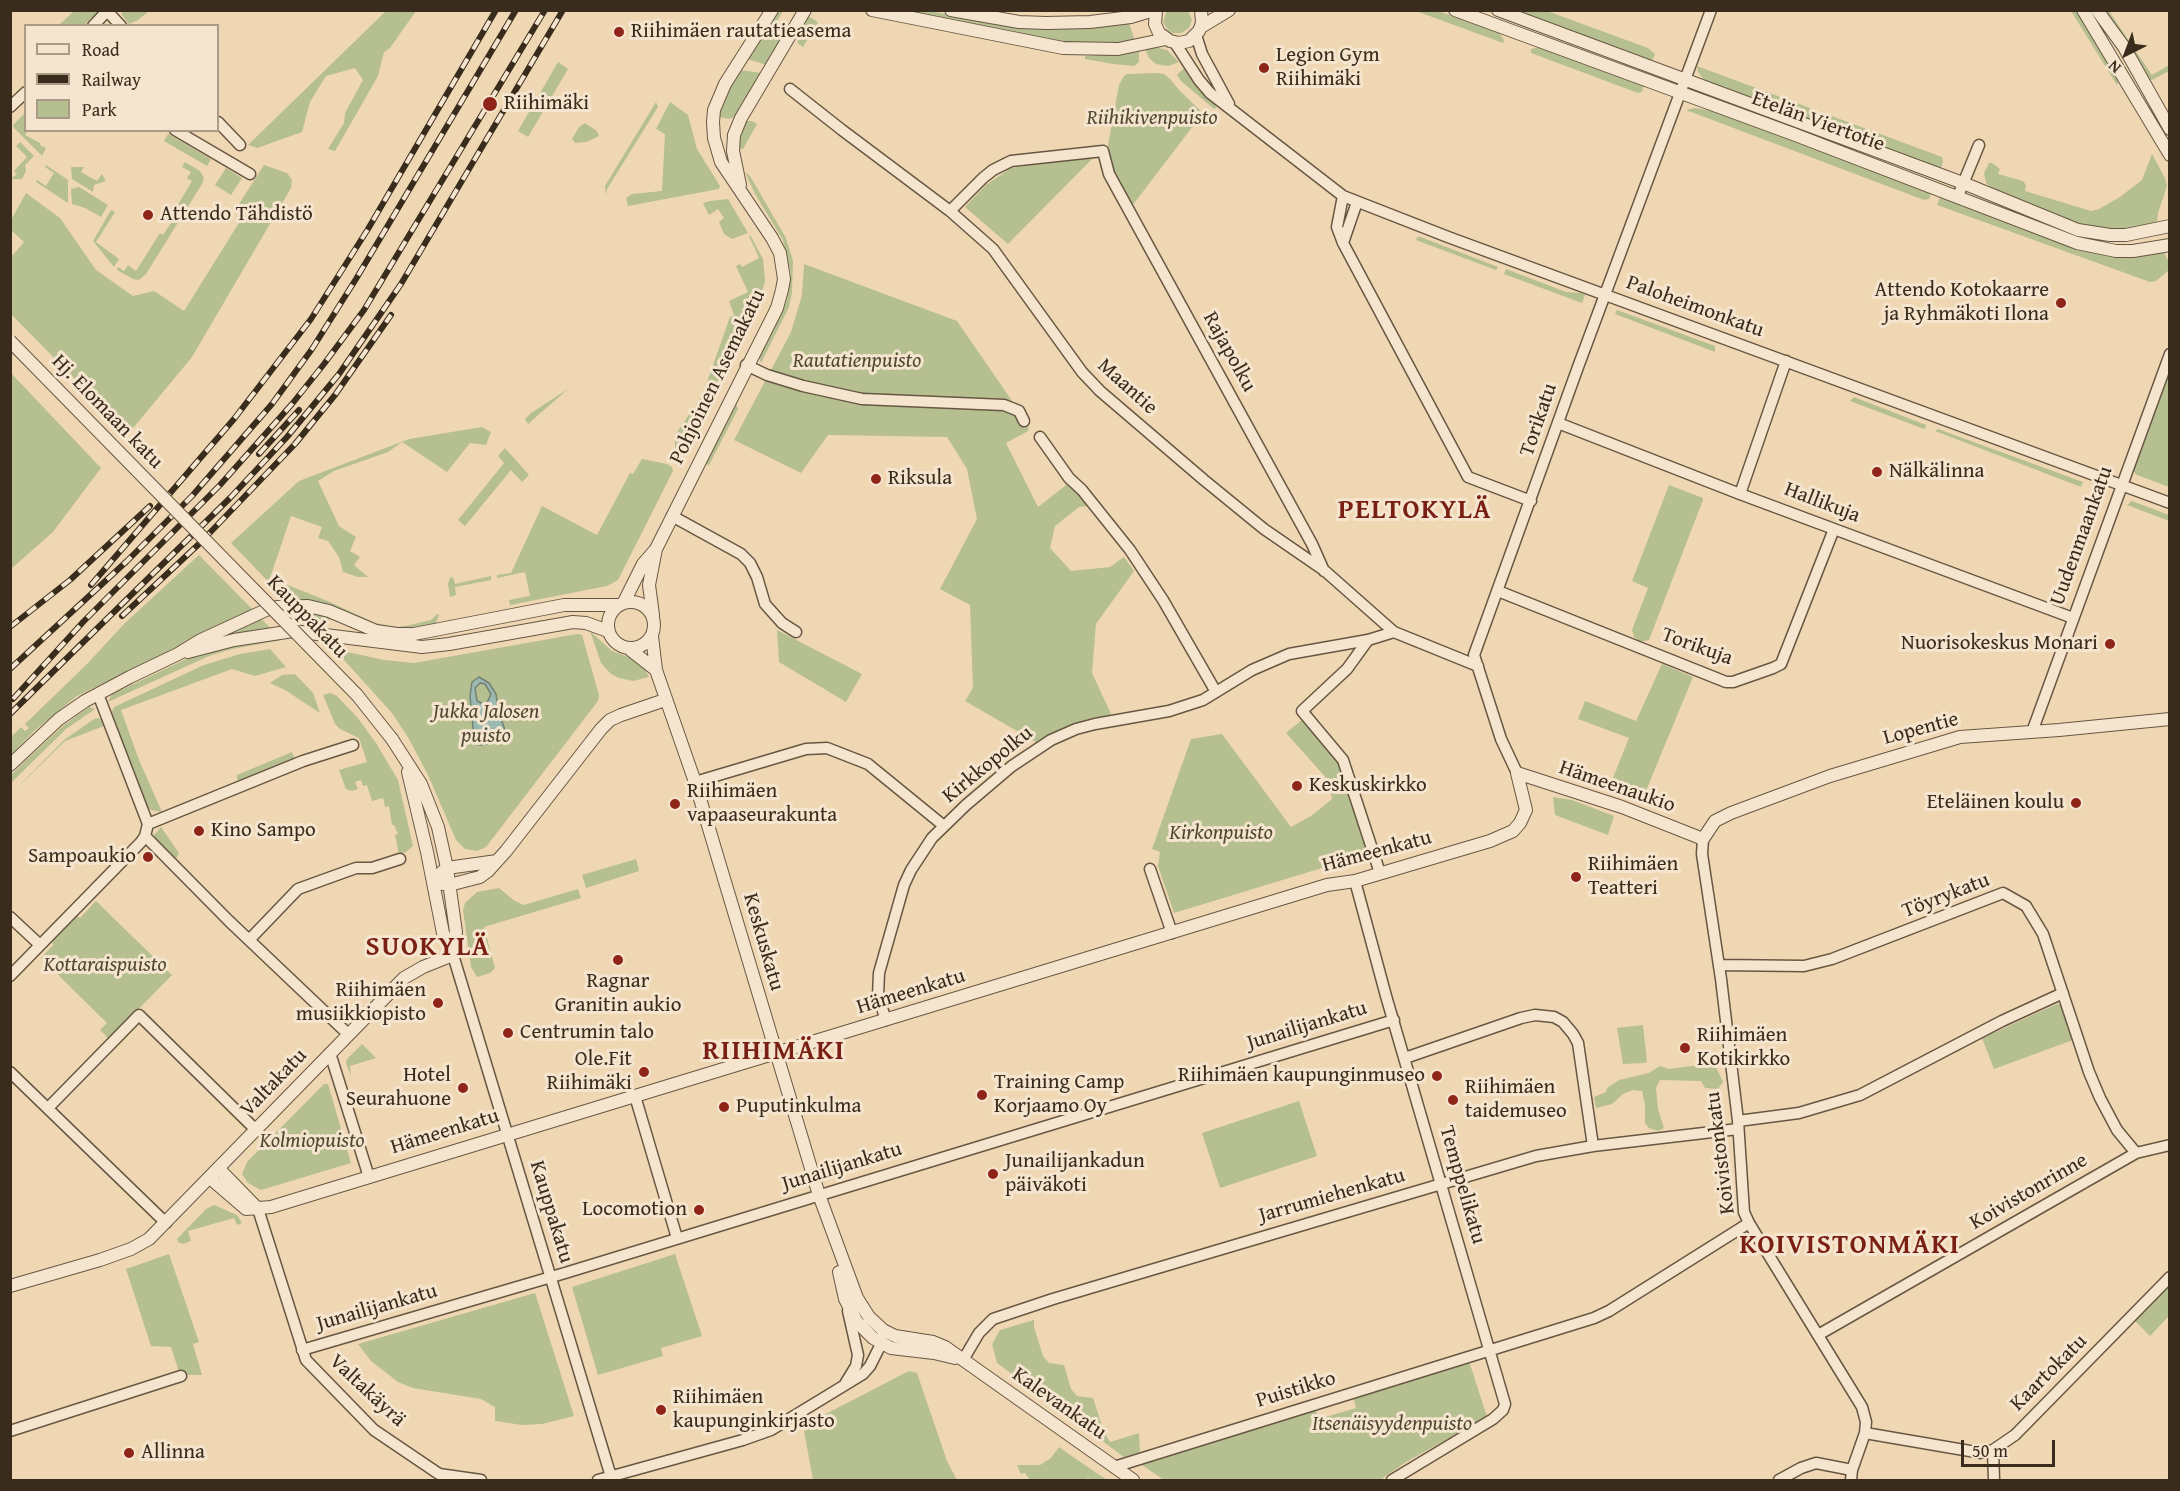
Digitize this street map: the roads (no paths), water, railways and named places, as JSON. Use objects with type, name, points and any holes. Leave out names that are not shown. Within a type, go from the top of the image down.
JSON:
[{"type":"street","name":"Pohjoinen Asemakatu","points":[[653,616],[649,585],[656,549],[746,365],[777,308],[783,290],[784,279],[780,253],[741,189],[721,162],[713,122],[714,110],[725,84],[772,10]]},
{"type":"street","points":[[741,189],[734,151],[734,135],[741,118],[805,10]]},
{"type":"street","points":[[872,10],[1063,48],[1100,50],[1170,41],[1189,41],[1229,10]]},
{"type":"street","points":[[951,10],[1019,22],[1070,23],[1131,17],[1155,10],[1155,24],[1159,33],[1170,41]]},
{"type":"street","points":[[1199,31],[1203,18],[1201,10]]},
{"type":"street","name":"Etelän Viertotie","points":[[1455,10],[1958,196],[2078,243],[2098,249],[2133,251],[2169,244]]},
{"type":"street","name":"Etelän Viertotie","points":[[1498,10],[1964,183],[2078,230],[2095,234],[2126,235],[2169,226]]},
{"type":"street","name":"Torikatu","points":[[1517,773],[1501,739],[1474,655],[1711,10]]},
{"type":"street","points":[[2083,10],[2169,155]]},
{"type":"street","points":[[2097,10],[2124,47],[2169,129]]},
{"type":"street","points":[[95,24],[108,11],[119,24]]},
{"type":"street","name":"Paloheimonkatu","points":[[1199,31],[1202,54],[1230,107]]},
{"type":"street","name":"Paloheimonkatu","points":[[1170,41],[1210,93],[1343,196],[1605,295],[2169,502]]},
{"type":"street","name":"Maantie","points":[[790,89],[950,211],[993,249],[1073,362],[1100,391],[1264,529],[1324,571],[1394,632],[1478,666]]},
{"type":"street","points":[[10,107],[24,94]]},
{"type":"street","points":[[219,123],[240,145]]},
{"type":"street","points":[[178,132],[249,174]]},
{"type":"street","points":[[1958,196],[1979,145]]},
{"type":"street","name":"Rajapolku","points":[[950,211],[983,178],[1011,161],[1103,152],[1109,174],[1312,544],[1324,571]]},
{"type":"street","points":[[1343,196],[1337,227],[1343,243],[1468,477],[1531,501]]},
{"type":"street","points":[[1343,243],[1357,202]]},
{"type":"street","name":"Hj. Elomaan katu","points":[[10,341],[176,510]]},
{"type":"street","name":"Uudenmaankatu","points":[[2032,732],[2169,354]]},
{"type":"street","points":[[1740,494],[1786,361]]},
{"type":"street","points":[[746,365],[761,373],[795,384],[862,399],[1004,405],[1019,411],[1024,422]]},
{"type":"street","name":"Hallikuja","points":[[1558,423],[1740,494],[2073,618]]},
{"type":"street","points":[[1040,437],[1069,478],[1082,490],[1130,550],[1163,600],[1216,692]]},
{"type":"street","name":"Kauppakatu","points":[[176,510],[357,695],[392,739],[421,784],[438,827],[447,868],[456,932],[453,955]]},
{"type":"street","points":[[672,516],[741,554],[750,563],[757,577],[765,604],[783,623],[796,632]]},
{"type":"street","name":"Torikuja","points":[[1498,591],[1733,682],[1781,664],[1834,529]]},
{"type":"street","name":"Pohjoinen Asemakatu","points":[[621,604],[643,564],[656,549]]},
{"type":"street","points":[[10,765],[59,719],[98,694],[243,619],[277,607],[308,606],[329,611],[375,631],[414,634],[564,605],[638,602],[653,616],[652,636],[642,646],[628,648]]},
{"type":"street","points":[[608,631],[609,616],[621,604]]},
{"type":"street","points":[[178,654],[234,640],[293,631],[422,647],[573,622],[586,623],[608,631],[616,643],[628,648],[656,670]]},
{"type":"street","name":"Kirkkopolku","points":[[886,1020],[878,996],[879,973],[904,885],[916,861],[932,838],[990,784],[1051,740],[1095,724],[1182,708],[1203,700],[1252,670],[1289,654],[1368,640],[1394,632]]},
{"type":"street","name":"Keskuskatu","points":[[652,636],[656,670],[695,782],[829,1226],[857,1298],[869,1317],[883,1330]]},
{"type":"street","points":[[1368,640],[1347,669],[1302,711],[1343,760],[1380,873]]},
{"type":"street","points":[[10,976],[145,836],[148,824],[98,694]]},
{"type":"street","points":[[433,882],[449,885],[480,877],[497,861],[610,720],[665,700]]},
{"type":"street","name":"Lopentie","points":[[1703,838],[1715,821],[1830,776],[1960,737],[2169,719]]},
{"type":"street","points":[[148,824],[303,761],[353,745]]},
{"type":"street","points":[[695,782],[806,749],[827,748],[868,764],[944,826]]},
{"type":"street","name":"Kauppakatu","points":[[403,757],[411,782],[443,933],[453,955],[612,1479]]},
{"type":"street","name":"Hämeenkatu","points":[[258,1209],[1327,885],[1355,881],[1490,841],[1513,831],[1526,810],[1517,773]]},
{"type":"street","name":"Hämeenaukio","points":[[1517,773],[1622,807],[1703,838]]},
{"type":"street","points":[[145,836],[229,921],[348,1034]]},
{"type":"street","name":"Koivistonkatu","points":[[1703,838],[1702,854],[1719,965],[1738,1125],[1742,1201],[1749,1223],[1862,1407],[1866,1422],[1865,1433]]},
{"type":"street","points":[[250,939],[298,889],[356,868],[372,868],[400,859]]},
{"type":"street","points":[[433,882],[447,868],[497,861]]},
{"type":"street","points":[[1150,869],[1172,933]]},
{"type":"street","name":"Temppelikatu","points":[[1355,881],[1504,1397],[1503,1410],[1493,1419],[1392,1480]]},
{"type":"street","name":"Töyrykatu","points":[[1719,965],[1804,966],[1832,959],[2003,893],[2026,906],[2043,934],[2100,1098],[2117,1130],[2136,1153]]},
{"type":"street","points":[[10,917],[39,945]]},
{"type":"street","name":"Valtakatu","points":[[10,1286],[131,1249],[149,1239],[404,978],[423,967],[453,955]]},
{"type":"street","name":"Jarrumiehenkatu","points":[[963,1360],[979,1334],[993,1319],[1000,1316],[1536,1156],[1738,1125],[1799,1113],[1860,1095],[2002,1021],[2063,993]]},
{"type":"street","points":[[48,1108],[139,1015],[256,1130]]},
{"type":"street","points":[[1405,1058],[1521,1018],[1536,1015],[1554,1017],[1563,1022],[1578,1043],[1593,1146]]},
{"type":"street","name":"Junailijankatu","points":[[302,1350],[550,1277],[1394,1020]]},
{"type":"street","points":[[330,1053],[369,1177]]},
{"type":"street","points":[[10,1072],[166,1223]]},
{"type":"street","points":[[635,1096],[677,1238]]},
{"type":"street","name":"Koivistonrinne","points":[[1818,1335],[2136,1153],[2169,1145]]},
{"type":"street","points":[[214,1174],[258,1209]]},
{"type":"street","name":"Valtakäyrä","points":[[258,1209],[306,1360],[374,1430],[440,1474],[481,1480]]},
{"type":"street","name":"Puistikko","points":[[1114,1467],[1594,1318],[1609,1311],[1749,1223]]},
{"type":"street","name":"Keskuskatu","points":[[829,1226],[845,1299],[857,1322],[877,1341]]},
{"type":"street","name":"Kaartokatu","points":[[1993,1450],[2015,1435],[2169,1277]]},
{"type":"street","points":[[842,1387],[852,1375],[858,1355],[845,1299]]},
{"type":"street","points":[[598,1480],[612,1479],[760,1435],[855,1380],[870,1366],[877,1341],[883,1330]]},
{"type":"street","name":"Kalevankatu","points":[[883,1330],[905,1338],[939,1344],[1133,1480]]},
{"type":"street","points":[[858,1355],[877,1341]]},
{"type":"street","name":"Kalevankatu","points":[[877,1341],[903,1351],[934,1353],[963,1360]]},
{"type":"street","points":[[10,1431],[181,1376]]},
{"type":"street","points":[[1779,1480],[1800,1468],[1816,1463],[1852,1475],[1865,1433],[1970,1452],[1980,1453],[1993,1450],[1994,1480]]},
{"type":"water","points":[[479,677],[489,683],[496,694],[498,710],[506,733],[497,743],[479,745],[474,738],[470,696],[472,682]],"holes":[[[480,683],[485,684],[491,694],[486,705],[477,701],[475,688]]]},
{"type":"railway","points":[[91,585],[234,419],[311,319],[368,229],[496,10]]},
{"type":"railway","points":[[10,669],[127,561],[192,496],[272,404],[312,349],[356,279],[516,10]]},
{"type":"railway","points":[[13,699],[84,621],[220,485],[292,404],[324,364],[364,310],[545,10]]},
{"type":"railway","points":[[10,714],[230,498],[287,437],[339,374],[401,284],[563,10]]},
{"type":"railway","points":[[122,616],[200,543],[295,444],[335,395],[391,315]]},
{"type":"railway","points":[[259,454],[299,410]]},
{"type":"railway","points":[[10,627],[70,580],[150,506]]},
{"type":"place","name":"Riihimäen rautatieasema","points":[[619,32]]},
{"type":"place","name":"Legion Gym Riihimäki","points":[[1264,68]]},
{"type":"place","name":"Riihimäki","points":[[490,104]]},
{"type":"place","name":"Attendo Tähdistö","points":[[148,215]]},
{"type":"place","name":"Attendo Kotokaarre ja Ryhmäkoti Ilona","points":[[2061,303]]},
{"type":"place","name":"Nälkälinna","points":[[1877,472]]},
{"type":"place","name":"Riksula","points":[[876,479]]},
{"type":"place","name":"Nuorisokeskus Monari","points":[[2110,644]]},
{"type":"place","name":"Keskuskirkko","points":[[1297,786]]},
{"type":"place","name":"Eteläinen koulu","points":[[2076,803]]},
{"type":"place","name":"Riihimäen vapaaseurakunta","points":[[675,804]]},
{"type":"place","name":"Kino Sampo","points":[[199,831]]},
{"type":"place","name":"Sampoaukio","points":[[148,857]]},
{"type":"place","name":"Riihimäen Teatteri","points":[[1576,877]]},
{"type":"place","name":"Ragnar Granitin aukio","points":[[618,960]]},
{"type":"place","name":"Riihimäen musiikkiopisto","points":[[438,1003]]},
{"type":"place","name":"Centrumin talo","points":[[508,1033]]},
{"type":"place","name":"Riihimäen Kotikirkko","points":[[1685,1048]]},
{"type":"place","name":"Ole.Fit Riihimäki","points":[[644,1072]]},
{"type":"place","name":"Riihimäen kaupunginmuseo","points":[[1437,1076]]},
{"type":"place","name":"Hotel Seurahuone","points":[[463,1088]]},
{"type":"place","name":"Training Camp Korjaamo Oy","points":[[982,1095]]},
{"type":"place","name":"Riihimäen taidemuseo","points":[[1453,1100]]},
{"type":"place","name":"Puputinkulma","points":[[724,1107]]},
{"type":"place","name":"Junailijankadun päiväkoti","points":[[993,1174]]},
{"type":"place","name":"Locomotion","points":[[699,1210]]},
{"type":"place","name":"Riihimäen kaupunginkirjasto","points":[[661,1410]]},
{"type":"place","name":"Allinna","points":[[129,1453]]},
{"type":"district","name":"PELTOKYLÄ","points":[[1415,511]]},
{"type":"district","name":"SUOKYLÄ","points":[[428,948]]},
{"type":"district","name":"RIIHIMÄKI","points":[[774,1052]]},
{"type":"district","name":"KOIVISTONMÄKI","points":[[1850,1246]]},
{"type":"park label","name":"Riihikivenpuisto","points":[[1152,119]]},
{"type":"park label","name":"Rautatienpuisto","points":[[857,362]]},
{"type":"park label","name":"Jukka Jalosen puisto","points":[[486,725]]},
{"type":"park label","name":"Kirkonpuisto","points":[[1221,834]]},
{"type":"park label","name":"Kottaraispuisto","points":[[105,966]]},
{"type":"park label","name":"Kolmiopuisto","points":[[312,1142]]},
{"type":"park label","name":"Itsenäisyydenpuisto","points":[[1392,1425]]}]
